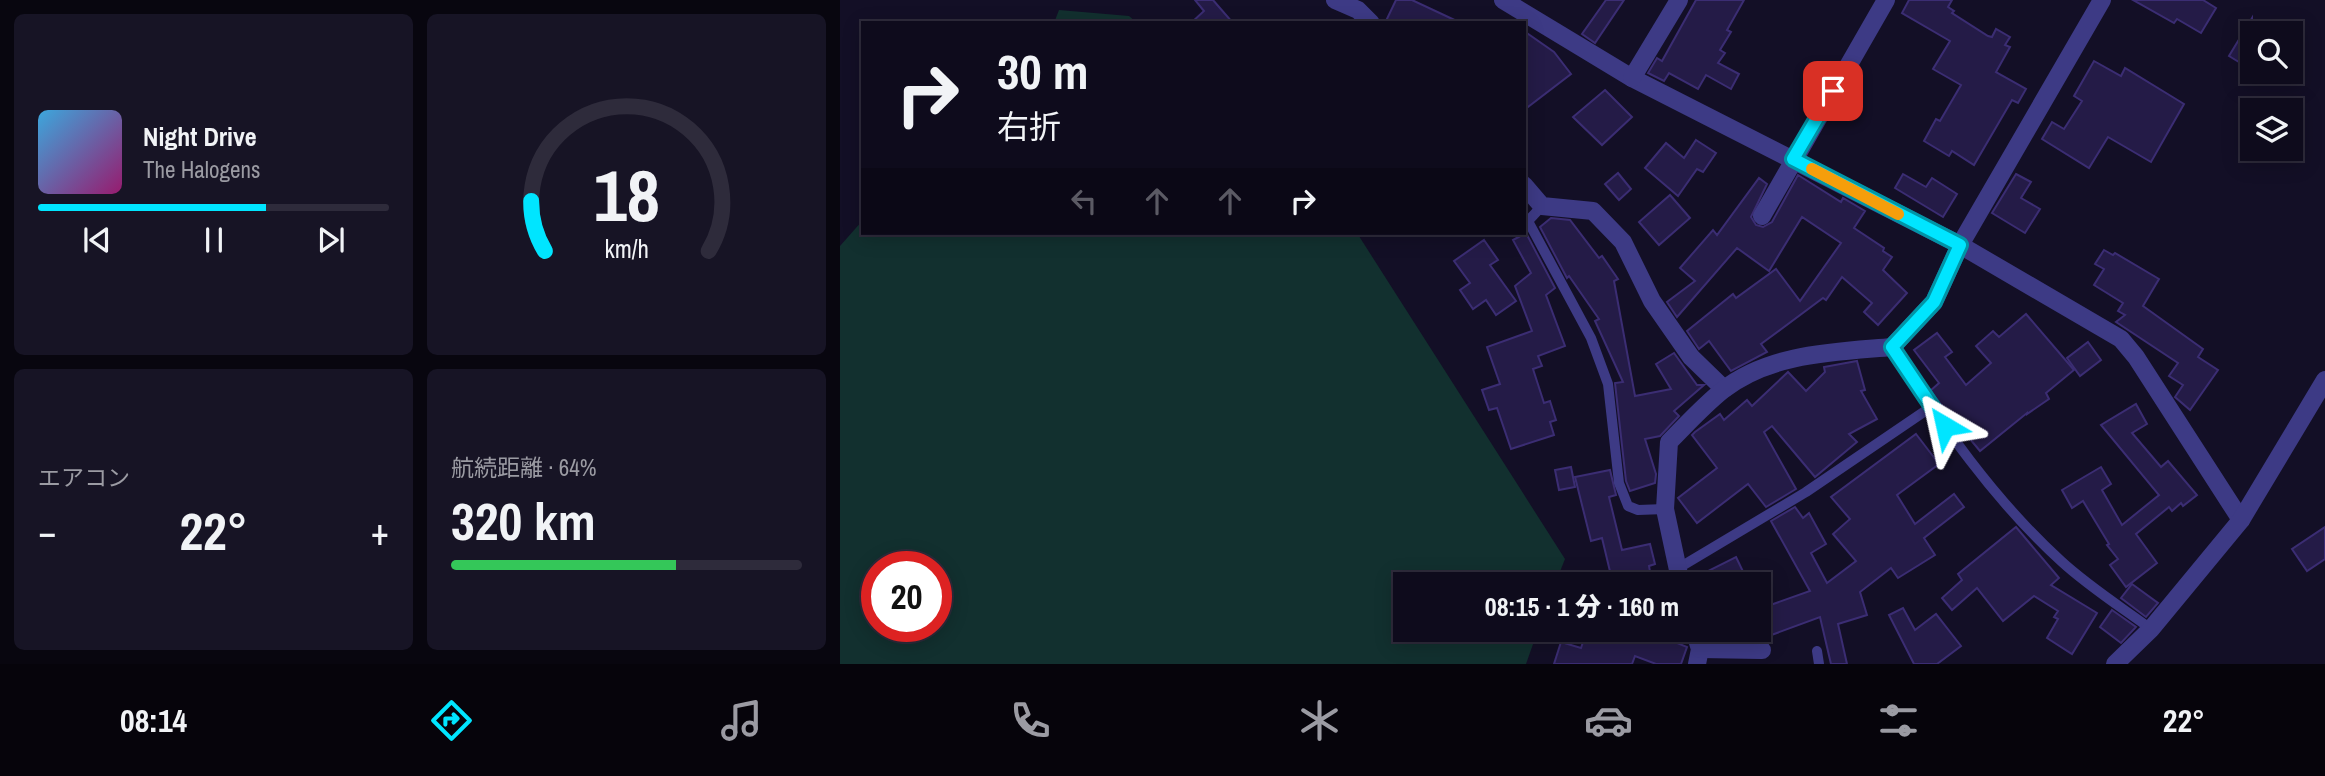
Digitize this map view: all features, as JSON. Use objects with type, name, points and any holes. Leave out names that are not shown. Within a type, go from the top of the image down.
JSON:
[{"type":"street","points":[[1335,0],[1358,10],[1369,21]]},
{"type":"street","points":[[1503,0],[1632,78],[1960,245],[2121,339],[2136,357],[2242,520]]},
{"type":"street","points":[[1632,78],[1679,0]]},
{"type":"street","points":[[1762,216],[1886,0]]},
{"type":"street","points":[[1678,572],[1665,509],[1669,442],[1724,389],[1777,362],[1834,352],[1892,347],[1934,302],[1960,245],[2102,0]]},
{"type":"street","points":[[1526,188],[1542,205],[1592,211],[1623,242],[1652,301],[1691,358],[1724,389]]},
{"type":"street","points":[[2115,664],[2151,629],[2242,520],[2325,380]]},
{"type":"street","points":[[1699,656],[1762,650]]},
{"type":"lane","points":[[1542,205],[1528,221],[1591,338],[1608,384],[1619,483],[1628,506],[1638,510],[1665,509]]},
{"type":"lane","points":[[1892,347],[1930,407],[2017,518],[2063,564],[2151,629]]},
{"type":"lane","points":[[1686,572],[1930,407]]},
{"type":"lane","points":[[1817,651],[1819,664]]},
{"type":"green space","points":[[1059,10],[1129,16],[1135,21],[1055,21]]},
{"type":"green space","points":[[861,222],[861,235],[1358,235],[1565,559],[1560,572],[1393,572],[1393,642],[1534,642],[1526,664],[840,664],[840,246]]},
{"type":"building","points":[[1195,0],[1213,0],[1231,21],[1193,21],[1204,11]]},
{"type":"building","points":[[1396,0],[1412,0],[1457,21],[1386,21]]},
{"type":"building","points":[[1606,0],[1624,0],[1595,43],[1582,34]]},
{"type":"building","points":[[1696,0],[1744,0],[1727,30],[1731,32],[1720,50],[1725,53],[1718,63],[1739,74],[1731,89],[1706,75],[1698,89],[1669,73],[1664,81],[1648,73],[1657,58],[1662,61]]},
{"type":"building","points":[[1909,0],[1952,0],[1948,7],[1954,11],[1952,13],[1988,36],[1992,37],[1996,29],[2010,37],[2005,45],[2010,47],[1996,72],[2026,89],[2018,103],[2012,100],[1974,165],[1952,151],[1949,156],[1924,141],[1936,119],[1940,121],[1961,85],[1933,69],[1950,41],[1902,13]]},
{"type":"building","points":[[2133,0],[2203,0],[2216,8],[2201,33],[2177,19],[2174,23]]},
{"type":"building","points":[[1526,32],[1554,52],[1571,74],[1526,108]]},
{"type":"building","points":[[2240,38],[2240,63],[2229,56]]},
{"type":"building","points":[[2094,61],[2121,76],[2125,68],[2184,104],[2151,162],[2108,137],[2089,168],[2042,139],[2052,122],[2064,129],[2082,101],[2074,96]]},
{"type":"building","points":[[1605,90],[1632,117],[1602,145],[1573,117]]},
{"type":"building","points":[[1696,140],[1716,153],[1703,172],[1697,169],[1678,196],[1645,168],[1666,143],[1684,158]]},
{"type":"building","points":[[1618,173],[1631,189],[1619,200],[1605,184]]},
{"type":"building","points":[[1903,174],[1926,187],[1932,178],[1957,194],[1943,217],[1895,188]]},
{"type":"building","points":[[2016,174],[2031,182],[2021,198],[2040,209],[2025,233],[1992,213]]},
{"type":"building","points":[[1798,175],[1841,202],[1843,198],[1865,211],[1854,228],[1884,248],[1883,251],[1892,257],[1883,270],[1907,293],[1878,325],[1864,312],[1872,303],[1842,277],[1826,300],[1823,298],[1761,344],[1767,352],[1731,371],[1709,341],[1699,349],[1687,331],[1733,294],[1736,298],[1776,269],[1800,301],[1841,243],[1802,217],[1769,271],[1737,248],[1677,317],[1667,302],[1695,281],[1680,268],[1713,230],[1717,235],[1759,178],[1767,184],[1751,217],[1756,225],[1763,227],[1772,222]]},
{"type":"building","points":[[1670,195],[1690,218],[1659,245],[1639,222]]},
{"type":"building","points":[[1551,218],[1570,220],[1599,258],[1602,256],[1618,279],[1614,281],[1635,396],[1671,389],[1656,364],[1674,353],[1697,385],[1704,385],[1674,411],[1679,416],[1660,436],[1645,439],[1656,474],[1655,483],[1630,491],[1626,481],[1615,383],[1623,382],[1595,321],[1599,319],[1569,276],[1567,278],[1540,227]]},
{"type":"building","points":[[1526,233],[1555,288],[1546,295],[1565,346],[1538,356],[1542,366],[1533,369],[1544,403],[1550,401],[1556,420],[1550,422],[1554,435],[1511,449],[1497,408],[1489,410],[1482,390],[1500,384],[1487,347],[1532,331],[1515,286],[1531,273],[1513,240]]},
{"type":"building","points":[[1484,240],[1498,260],[1490,265],[1516,301],[1496,315],[1486,300],[1473,309],[1460,290],[1470,283],[1454,261]]},
{"type":"building","points":[[2104,250],[2113,255],[2115,253],[2159,279],[2143,306],[2203,349],[2198,357],[2218,370],[2190,410],[2175,397],[2183,385],[2169,376],[2178,363],[2116,322],[2125,315],[2118,311],[2123,303],[2094,285],[2104,269],[2095,264]]},
{"type":"building","points":[[2026,314],[2074,370],[2046,393],[2049,399],[1980,451],[1930,391],[1939,383],[1914,350],[1937,333],[1952,352],[1945,357],[1966,385],[1991,363],[1976,346],[1993,331],[1999,337]]},
{"type":"building","points":[[2088,342],[2101,360],[2080,376],[2067,358]]},
{"type":"building","points":[[1857,361],[1865,390],[1861,391],[1877,419],[1849,434],[1857,442],[1815,477],[1772,426],[1764,432],[1796,489],[1766,507],[1748,484],[1697,523],[1678,498],[1717,468],[1692,435],[1720,414],[1724,420],[1747,400],[1752,406],[1788,372],[1806,391],[1825,372],[1824,367]]},
{"type":"building","points":[[2136,404],[2147,424],[2132,433],[2161,467],[2168,461],[2197,495],[2172,511],[2169,507],[2136,534],[2157,563],[2126,587],[2110,565],[2118,559],[2107,545],[2109,544],[2083,501],[2072,508],[2062,490],[2101,467],[2111,484],[2102,490],[2122,525],[2159,495],[2101,425]]},
{"type":"building","points":[[1916,434],[1939,464],[1897,495],[1915,524],[1954,494],[1964,507],[1924,538],[1935,555],[1898,578],[1891,568],[1860,592],[1867,615],[1838,624],[1847,664],[1831,664],[1820,617],[1771,635],[1771,605],[1810,591],[1771,521],[1795,507],[1803,518],[1809,513],[1826,544],[1811,553],[1827,583],[1856,561],[1833,534],[1850,519],[1831,497]]},
{"type":"building","points":[[1571,467],[1575,487],[1559,490],[1555,470]]},
{"type":"building","points":[[1610,470],[1616,495],[1609,497],[1622,550],[1650,544],[1655,564],[1649,566],[1650,572],[1610,572],[1602,538],[1591,541],[1575,477]]},
{"type":"building","points":[[2016,527],[2059,578],[2051,585],[2097,613],[2072,654],[2047,638],[2058,619],[2054,617],[2058,611],[2034,596],[2003,621],[1977,588],[1952,610],[1942,598],[1962,580],[1958,574]]},
{"type":"building","points":[[2325,527],[2325,559],[2307,571],[2292,549]]},
{"type":"building","points":[[1736,557],[1743,572],[1706,572]]},
{"type":"building","points":[[2132,584],[2158,603],[2146,617],[2121,598]]},
{"type":"building","points":[[1903,608],[1915,630],[1936,614],[1961,646],[1937,664],[1914,664],[1889,615]]},
{"type":"building","points":[[2112,610],[2136,627],[2121,643],[2100,627]]},
{"type":"building","points":[[1561,642],[1581,648],[1583,642],[1675,642],[1687,647],[1681,664],[1656,664],[1635,656],[1632,664],[1554,664]]},
{"type":"slow traffic","points":[[1812,169],[1898,214]]},
{"type":"route","points":[[1833,91],[1793,159],[1960,245],[1934,302],[1892,347],[1945,426]]}]
